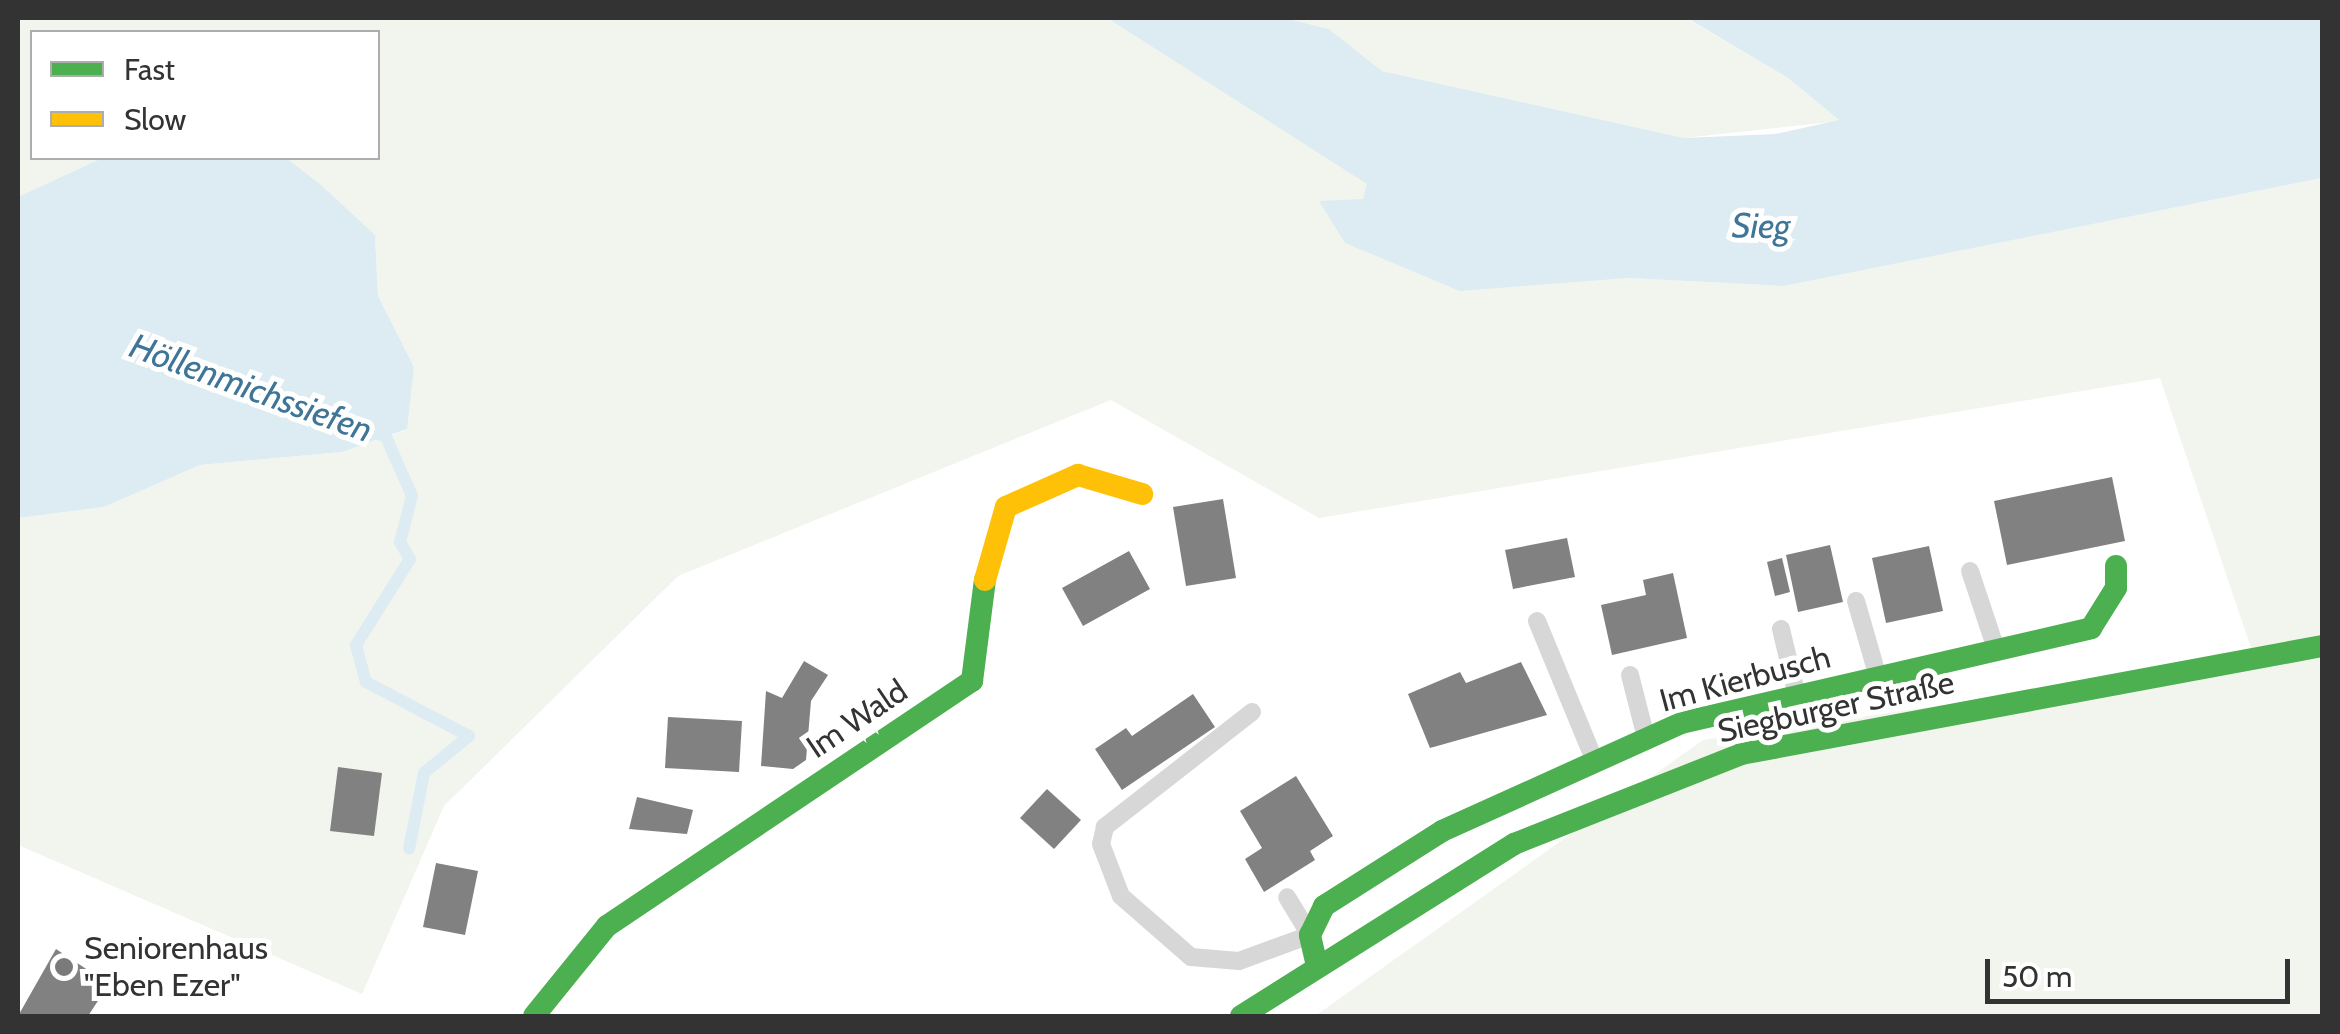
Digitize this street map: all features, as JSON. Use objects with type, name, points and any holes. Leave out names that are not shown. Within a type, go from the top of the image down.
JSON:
[{"type":"street","name":"Im Wald","points":[[534,1016],[607,926],[972,680],[987,568],[1006,508],[1078,475],[1142,494]]},
{"type":"street","name":"Im Kierbusch","points":[[1310,934],[1324,906],[1442,831],[1681,723],[2091,628],[2116,588],[2116,566]]},
{"type":"street","name":"Siegburger Straße","points":[[1241,1016],[1514,844],[1741,754],[2322,646]]},
{"type":"street","points":[[1310,934],[1317,966]]},
{"type":"lane","points":[[1970,571],[1997,652]]},
{"type":"lane","points":[[1856,601],[1878,678]]},
{"type":"lane","points":[[1538,621],[1596,762]]},
{"type":"lane","points":[[1781,629],[1798,697]]},
{"type":"lane","points":[[1630,676],[1646,739]]},
{"type":"lane","points":[[1252,712],[1105,828],[1102,844],[1121,896],[1190,957],[1239,961],[1310,934],[1287,897]]},
{"type":"shaded area","points":[[18,18],[1107,18],[1368,184],[1363,199],[1627,278],[1784,286],[2322,178],[2322,639],[2251,648],[2160,378],[1319,518],[1111,400],[678,576],[444,806],[362,994],[18,845],[18,518],[104,507],[200,465],[342,452],[406,430],[414,367],[378,296],[375,235],[288,160],[380,160],[380,30],[30,30],[30,160],[98,160],[18,197]]},
{"type":"shaded area","points":[[1285,18],[1686,18],[1788,78],[1840,121],[1684,138],[1382,71],[1329,29]]},
{"type":"shaded area","points":[[2322,650],[2322,1016],[1315,1016],[1703,740]]},
{"type":"water","name":"Sieg","points":[[1107,18],[1285,18],[1329,29],[1382,71],[1684,138],[1776,134],[1839,120],[1788,78],[1687,18],[2322,18],[2322,178],[1784,286],[1627,278],[1460,291],[1345,243],[1319,201],[1363,199],[1367,184]]},
{"type":"water","points":[[98,160],[289,160],[375,235],[378,296],[414,367],[407,429],[342,452],[200,465],[104,507],[18,518],[18,197]]},
{"type":"building","points":[[2112,477],[2125,541],[2007,565],[1994,501]]},
{"type":"building","points":[[1223,499],[1236,578],[1186,586],[1173,507]]},
{"type":"building","points":[[1567,538],[1575,577],[1513,589],[1505,550]]},
{"type":"building","points":[[1830,545],[1843,602],[1798,612],[1786,555]]},
{"type":"building","points":[[1929,546],[1943,611],[1886,623],[1872,558]]},
{"type":"building","points":[[1129,551],[1150,589],[1083,626],[1062,588]]},
{"type":"building","points":[[1782,558],[1790,592],[1775,596],[1767,562]]},
{"type":"building","points":[[1673,573],[1687,638],[1612,655],[1601,605],[1646,595],[1643,580]]},
{"type":"building","points":[[804,661],[828,675],[811,701],[806,760],[793,769],[761,766],[766,691],[782,698]]},
{"type":"building","points":[[1521,662],[1547,715],[1430,748],[1408,694],[1460,672],[1466,683]]},
{"type":"building","points":[[1193,694],[1215,727],[1122,790],[1095,749],[1126,728],[1132,736]]},
{"type":"building","points":[[668,717],[742,721],[739,772],[665,768]]},
{"type":"building","points":[[338,767],[382,773],[374,836],[330,831]]},
{"type":"building","points":[[1296,776],[1333,836],[1310,851],[1315,860],[1264,892],[1245,859],[1262,848],[1240,811]]},
{"type":"building","points":[[1047,789],[1081,820],[1054,849],[1020,818]]},
{"type":"building","points":[[637,797],[693,810],[687,834],[629,829]]},
{"type":"building","points":[[436,863],[478,871],[465,935],[423,927]]},
{"type":"building","name":"Seniorenhaus \"Eben Ezer\"","points":[[56,949],[109,984],[88,1016],[18,1016]]},
{"type":"waterway","name":"Höllenmichssiefen","points":[[373,431],[386,437],[412,496],[400,542],[410,559],[356,645],[366,682],[469,736],[424,773],[409,849]]},
{"type":"traffic: fast","points":[[1317,966],[1310,935],[1324,906],[1442,831],[1681,723],[2091,628],[2116,588],[2116,566]]},
{"type":"traffic: fast","points":[[534,1016],[607,926],[972,681],[985,580]]},
{"type":"traffic: fast","points":[[1241,1016],[1514,844],[1741,754],[2322,646]]},
{"type":"traffic: slow","points":[[985,580],[1006,507],[1078,475],[1142,494]]},
{"type":"place","name":"Seniorenhaus \"Eben Ezer\"","points":[[64,967]]}]
